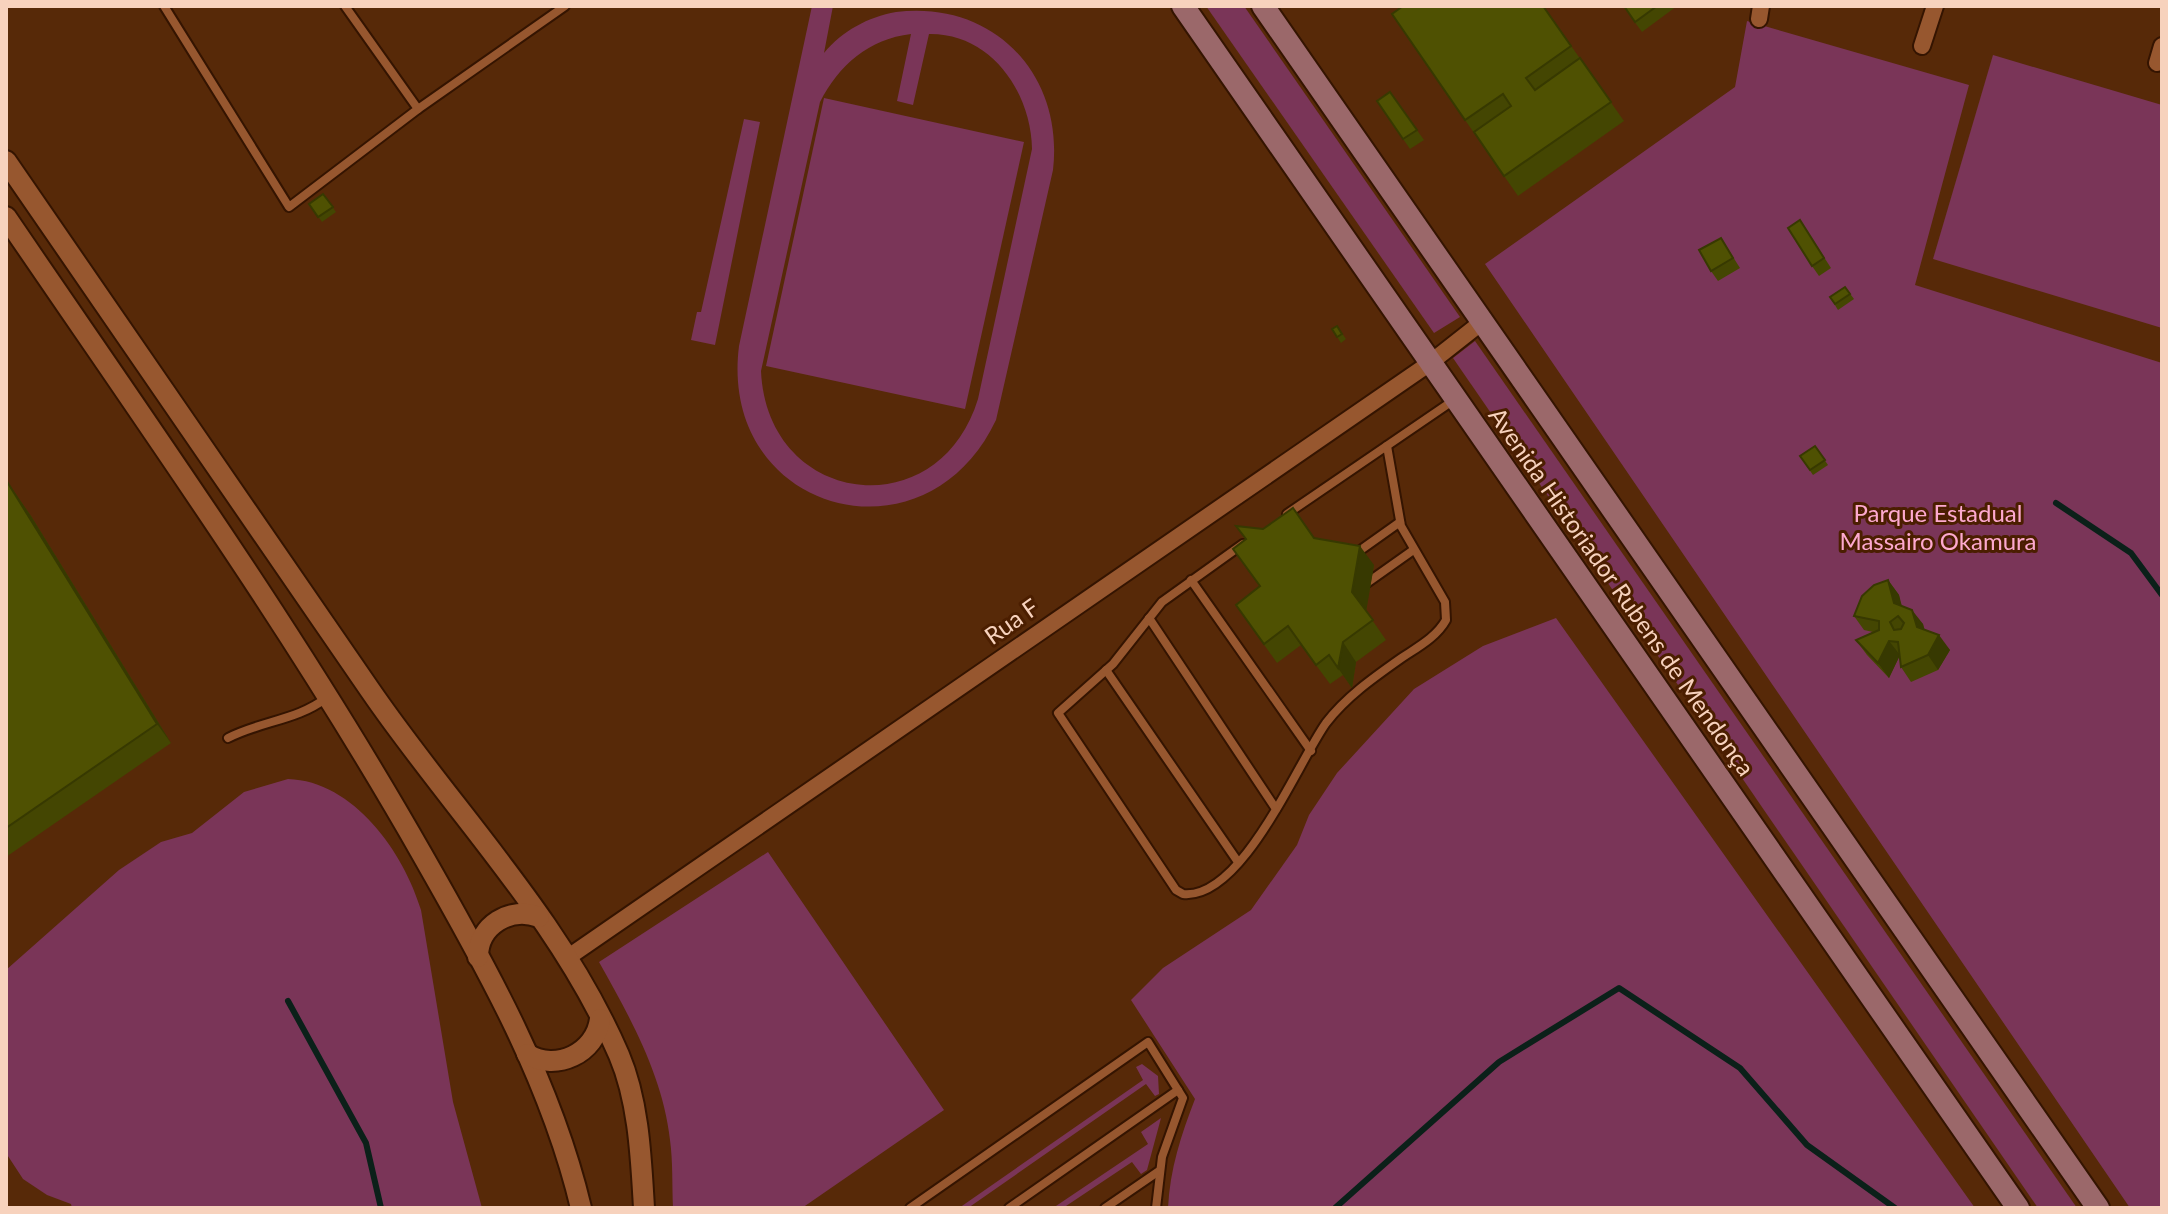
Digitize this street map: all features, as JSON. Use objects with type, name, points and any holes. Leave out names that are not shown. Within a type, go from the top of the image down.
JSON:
[{"type":"main road","name":"Avenida Historiador Rubens de Mendonça","points":[[1183,6],[2018,1208]]},
{"type":"main road","name":"Avenida Historiador Rubens de Mendonça","points":[[1263,6],[2098,1208]]},
{"type":"street","points":[[1922,46],[1935,6]]},
{"type":"street","points":[[2157,63],[2162,46]]},
{"type":"street","points":[[6,161],[374,696],[567,958],[620,1057],[640,1141],[644,1208]]},
{"type":"street","points":[[6,217],[330,695],[478,957],[527,1054],[561,1132],[581,1208]]},
{"type":"street","name":"Rua F","points":[[567,958],[1430,363],[1482,322]]},
{"type":"street","points":[[478,957],[483,937],[492,924],[520,913],[539,917]]},
{"type":"street","points":[[527,1054],[550,1062],[566,1060],[581,1052],[592,1040],[600,1019]]},
{"type":"lane","points":[[164,6],[289,207],[418,109],[565,6]]},
{"type":"lane","points":[[345,6],[418,109]]},
{"type":"lane","points":[[1283,517],[1455,399]]},
{"type":"lane","points":[[1256,535],[1162,602],[1106,670],[1058,713],[1176,890],[1188,895],[1203,891],[1225,877],[1238,862],[1276,809],[1326,723],[1346,702],[1434,635],[1446,620],[1445,602],[1412,551],[1400,522],[1387,446]]},
{"type":"lane","points":[[1345,563],[1400,522]]},
{"type":"lane","points":[[1353,584],[1366,585],[1412,551]]},
{"type":"lane","points":[[1191,580],[1311,751]]},
{"type":"lane","points":[[1149,618],[1276,809]]},
{"type":"lane","points":[[1106,670],[1238,862]]},
{"type":"lane","points":[[228,738],[274,718],[306,713],[330,695]]},
{"type":"lane","points":[[910,1208],[1148,1042],[1183,1098],[1159,1171],[1156,1208]]},
{"type":"lane","points":[[1009,1208],[1178,1090]]},
{"type":"lane","points":[[1105,1208],[1159,1171]]},
{"type":"green space","points":[[812,6],[833,6],[824,53],[847,32],[875,17],[896,12],[932,11],[964,18],[992,32],[1016,51],[1034,76],[1047,104],[1053,136],[1053,170],[996,420],[964,467],[923,495],[878,506],[833,502],[792,482],[760,449],[741,403],[739,346]],"holes":[[[911,34],[897,101],[913,105],[929,34],[951,36],[989,55],[1003,70],[1024,107],[1032,149],[978,399],[957,441],[928,468],[893,483],[857,484],[822,473],[792,451],[770,416],[761,371],[820,102],[836,76],[857,56],[882,42]]]},
{"type":"green space","points":[[1206,6],[1244,6],[1460,317],[1434,333]]},
{"type":"green space","name":"Parque Estadual Massairo Okamura","points":[[1747,21],[1969,85],[1915,285],[2162,363],[2162,1208],[2130,1208],[1485,264],[1735,87]]},
{"type":"green space","points":[[1993,55],[2162,105],[2162,328],[1933,259]]},
{"type":"green space","points":[[824,98],[1024,142],[965,409],[766,366]]},
{"type":"green space","points":[[744,119],[760,122],[715,345],[691,340],[697,312],[701,312]]},
{"type":"green space","points":[[1475,341],[2077,1208],[2038,1208],[1453,358]]},
{"type":"green space","points":[[1556,618],[1975,1208],[1168,1208],[1177,1152],[1195,1099],[1131,1000],[1163,968],[1251,910],[1297,845],[1309,815],[1337,773],[1414,689],[1483,646]]},
{"type":"green space","points":[[288,779],[312,783],[334,792],[355,806],[389,844],[413,888],[421,910],[453,1102],[482,1208],[72,1208],[71,1204],[47,1195],[23,1179],[6,1153],[6,970],[119,870],[161,842],[192,833],[244,792]]},
{"type":"green space","points":[[768,852],[944,1110],[802,1208],[673,1208],[671,1148],[660,1093],[633,1026],[599,962]]},
{"type":"green space","points":[[1142,1064],[1158,1076],[1159,1094],[1155,1096],[1146,1084],[968,1208],[959,1208],[1143,1080],[1136,1067]]},
{"type":"green space","points":[[1161,1118],[1147,1170],[1141,1174],[1132,1162],[1063,1208],[1053,1208],[1148,1144],[1141,1132]]},
{"type":"building","points":[[1403,6],[1543,6],[1571,46],[1526,78],[1535,90],[1580,58],[1611,102],[1504,176],[1474,132],[1511,106],[1503,94],[1465,120],[1392,14]]},
{"type":"building","points":[[1624,6],[1657,6],[1635,22]]},
{"type":"building","points":[[1390,92],[1417,130],[1403,139],[1377,101]]},
{"type":"building","points":[[323,194],[333,207],[318,217],[309,204]]},
{"type":"building","points":[[1800,220],[1824,258],[1812,266],[1788,228]]},
{"type":"building","points":[[1721,238],[1733,258],[1711,271],[1699,250]]},
{"type":"building","points":[[1845,287],[1850,294],[1835,304],[1830,297]]},
{"type":"building","points":[[1337,326],[1342,334],[1337,337],[1332,329]]},
{"type":"building","points":[[1815,446],[1825,460],[1810,470],[1800,456]]},
{"type":"building","points":[[6,480],[157,724],[6,828]]},
{"type":"building","points":[[1293,508],[1314,538],[1360,546],[1352,592],[1373,620],[1343,642],[1338,668],[1329,655],[1316,665],[1288,626],[1264,644],[1236,605],[1260,586],[1233,549],[1246,539],[1236,526],[1263,529]]},
{"type":"building","points":[[1888,580],[1894,603],[1912,610],[1917,627],[1939,635],[1928,655],[1901,667],[1898,642],[1889,641],[1878,663],[1856,640],[1879,630],[1879,621],[1854,616],[1862,596],[1874,585]],"holes":[[[1898,616],[1904,623],[1901,629],[1894,630],[1890,622]]]},
{"type":"waterway","points":[[2056,503],[2131,553],[2162,595]]},
{"type":"waterway","points":[[1335,1208],[1499,1062],[1619,988],[1740,1068],[1807,1145],[1895,1208]]},
{"type":"waterway","points":[[288,1001],[366,1143],[381,1208]]}]
